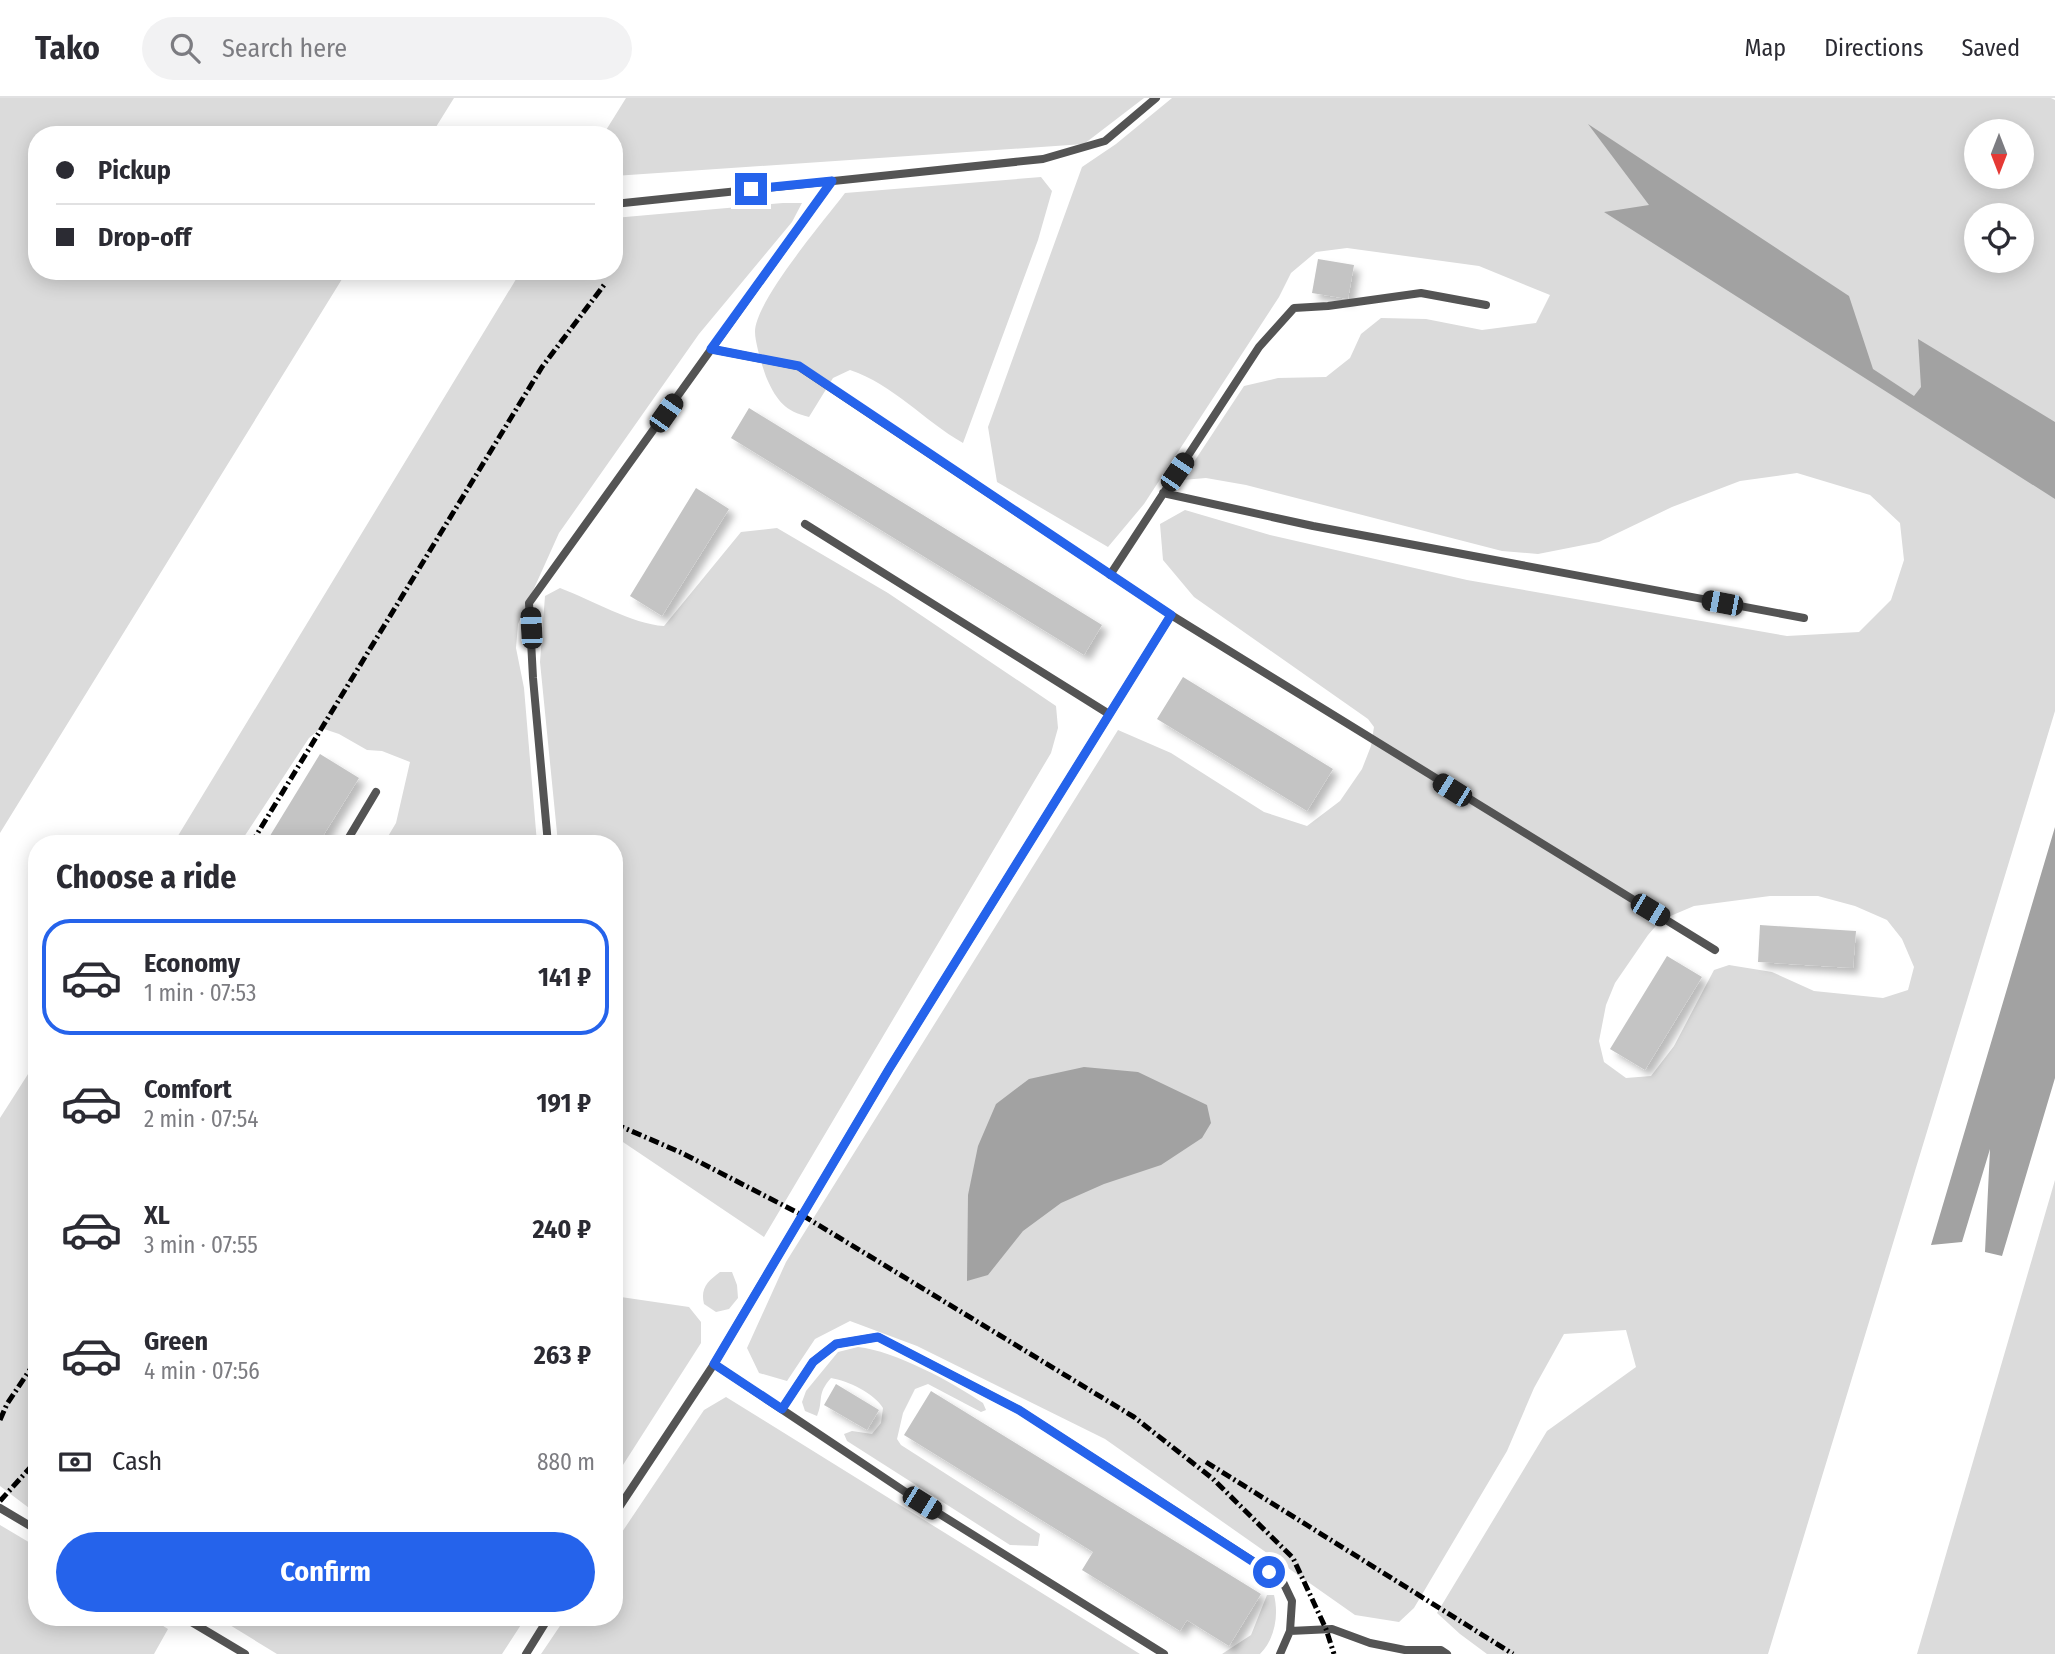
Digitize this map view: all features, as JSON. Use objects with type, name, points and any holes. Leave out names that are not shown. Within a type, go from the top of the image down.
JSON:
[{"type":"lane","points":[[623,203],[1043,159],[1105,141],[1156,98]]},
{"type":"lane","points":[[547,835],[529,603],[832,181]]},
{"type":"lane","points":[[1110,575],[1259,347],[1294,308],[1421,293],[1486,304]]},
{"type":"lane","points":[[711,349],[799,366],[1171,615],[1715,950]]},
{"type":"lane","points":[[1163,493],[1313,526],[1804,618]]},
{"type":"lane","points":[[805,524],[1109,714]]},
{"type":"lane","points":[[623,1501],[714,1364],[889,1069],[1171,615]]},
{"type":"lane","points":[[350,835],[376,792]]},
{"type":"lane","points":[[782,1409],[813,1362],[836,1344],[878,1337],[1019,1410],[1282,1580],[1292,1601],[1290,1631],[1280,1654]]},
{"type":"lane","points":[[714,1364],[922,1503],[1164,1654]]},
{"type":"lane","points":[[0,1508],[28,1525]]},
{"type":"lane","points":[[198,1626],[245,1654]]},
{"type":"lane","points":[[526,1654],[543,1626]]},
{"type":"lane","points":[[1290,1631],[1332,1629],[1370,1643],[1405,1650],[1441,1650],[1447,1654]]},
{"type":"lane","points":[[1370,1643],[1371,1654]]},
{"type":"shaded area","points":[[0,98],[454,98],[437,126],[28,126],[28,280],[341,280],[0,833]]},
{"type":"shaded area","points":[[626,98],[1144,98],[1084,144],[623,175],[623,126],[609,126]]},
{"type":"shaded area","points":[[1172,98],[2055,100],[2055,711],[1768,1654],[1487,1654],[1437,1613],[1547,1431],[1636,1367],[1626,1330],[1564,1334],[1534,1388],[1507,1451],[1414,1608],[1399,1622],[1355,1615],[1105,1439],[917,1346],[850,1321],[815,1339],[787,1381],[759,1373],[747,1348],[786,1262],[1118,730],[1171,753],[1264,812],[1307,826],[1340,801],[1362,769],[1371,746],[1374,727],[1368,719],[1194,597],[1163,560],[1160,524],[1185,510],[1270,535],[1467,580],[1787,636],[1859,632],[1891,600],[1904,560],[1900,523],[1870,495],[1797,473],[1740,481],[1672,507],[1599,542],[1538,554],[1502,551],[1246,485],[1206,478],[1182,480],[1244,386],[1278,378],[1326,377],[1350,358],[1361,334],[1381,318],[1426,319],[1482,330],[1536,323],[1550,295],[1479,266],[1347,248],[1316,252],[1291,273],[1279,297],[1144,504],[1108,547],[997,482],[988,427],[1082,167],[1116,144]],"holes":[[[1770,896],[1818,896],[1855,906],[1887,920],[1902,939],[1914,967],[1908,990],[1883,998],[1814,991],[1772,972],[1729,965],[1714,970],[1674,1046],[1651,1076],[1626,1078],[1604,1062],[1599,1041],[1606,1005],[1615,983],[1661,920],[1694,906]]]},
{"type":"shaded area","points":[[1588,124],[1849,296],[1873,369],[1914,396],[1921,387],[1918,339],[2055,422],[2055,499],[1604,212],[1649,205]]},
{"type":"shaded area","points":[[1041,177],[1052,191],[1038,240],[963,443],[881,384],[850,370],[833,378],[809,417],[794,412],[778,399],[767,379],[758,349],[755,332],[758,318],[778,282],[845,193]]},
{"type":"shaded area","points":[[802,203],[792,222],[699,334],[559,533],[518,624],[516,648],[524,688],[536,835],[389,835],[396,823],[410,762],[382,751],[367,750],[339,734],[321,728],[309,738],[245,835],[178,835],[516,280],[623,280],[623,217]]},
{"type":"shaded area","points":[[777,528],[888,593],[1056,706],[1058,728],[1051,753],[764,1237],[623,1142],[623,835],[557,835],[540,662],[545,596],[560,588],[625,616],[664,626],[741,532]]},
{"type":"shaded area","points":[[2055,827],[2055,1078],[2002,1256],[1985,1252],[1990,1149],[1962,1242],[1931,1245]]},
{"type":"shaded area","points":[[1084,1067],[1138,1072],[1207,1105],[1211,1123],[1202,1138],[1161,1165],[1104,1184],[1061,1203],[1023,1231],[988,1275],[967,1281],[968,1195],[978,1146],[996,1104],[1029,1079]]},
{"type":"shaded area","points":[[28,1074],[28,1507],[0,1486],[0,1118]]},
{"type":"shaded area","points":[[2055,1180],[2055,1654],[1917,1654]]},
{"type":"shaded area","points":[[720,1272],[732,1272],[738,1298],[729,1309],[716,1312],[704,1304],[703,1294],[709,1282]]},
{"type":"shaded area","points":[[623,1297],[689,1307],[701,1322],[701,1343],[623,1465]]},
{"type":"shaded area","points":[[858,1347],[906,1361],[940,1377],[983,1403],[986,1410],[981,1412],[928,1384],[915,1389],[903,1413],[897,1439],[901,1445],[1040,1534],[1038,1546],[1010,1545],[847,1441],[844,1434],[852,1431],[872,1434],[881,1423],[883,1408],[860,1388],[831,1378],[822,1393],[817,1416],[805,1411],[802,1402],[806,1391],[838,1352]]},
{"type":"shaded area","points":[[726,1397],[1140,1654],[541,1654],[560,1626],[623,1626],[623,1531],[704,1410]]},
{"type":"shaded area","points":[[0,1525],[28,1542],[28,1626],[163,1626],[168,1629],[154,1654],[0,1654]]},
{"type":"shaded area","points":[[1267,1595],[1274,1595],[1276,1611],[1272,1634],[1265,1648],[1260,1654],[1222,1654],[1251,1635]]},
{"type":"shaded area","points":[[231,1626],[520,1626],[502,1654],[277,1654]]},
{"type":"building","points":[[1318,259],[1354,265],[1348,299],[1312,293]]},
{"type":"building","points":[[749,408],[1102,625],[1084,655],[731,438]]},
{"type":"building","points":[[696,488],[729,509],[662,616],[630,596]]},
{"type":"building","points":[[1183,677],[1333,769],[1307,811],[1157,719]]},
{"type":"building","points":[[320,754],[359,778],[324,835],[270,835]]},
{"type":"building","points":[[1760,925],[1856,931],[1853,968],[1758,962]]},
{"type":"building","points":[[1667,956],[1702,977],[1645,1070],[1610,1049]]},
{"type":"building","points":[[836,1384],[879,1410],[867,1430],[824,1405]]},
{"type":"building","points":[[931,1391],[1261,1594],[1229,1646],[1187,1620],[1180,1631],[1082,1570],[1093,1552],[904,1435]]},
{"type":"railway","points":[[256,835],[542,367],[604,285]]},
{"type":"railway","points":[[623,1127],[682,1153],[802,1215],[1134,1417],[1212,1478],[1293,1558],[1326,1629],[1334,1654]]},
{"type":"railway","points":[[0,1420],[28,1372]]},
{"type":"railway","points":[[1206,1462],[1513,1654]]},
{"type":"railway","points":[[0,1501],[28,1470]]},
{"type":"route","points":[[751,189],[832,181],[711,349],[799,366],[1171,615],[889,1069],[714,1364],[782,1409],[813,1362],[836,1344],[878,1337],[1019,1410],[1269,1572]]}]
